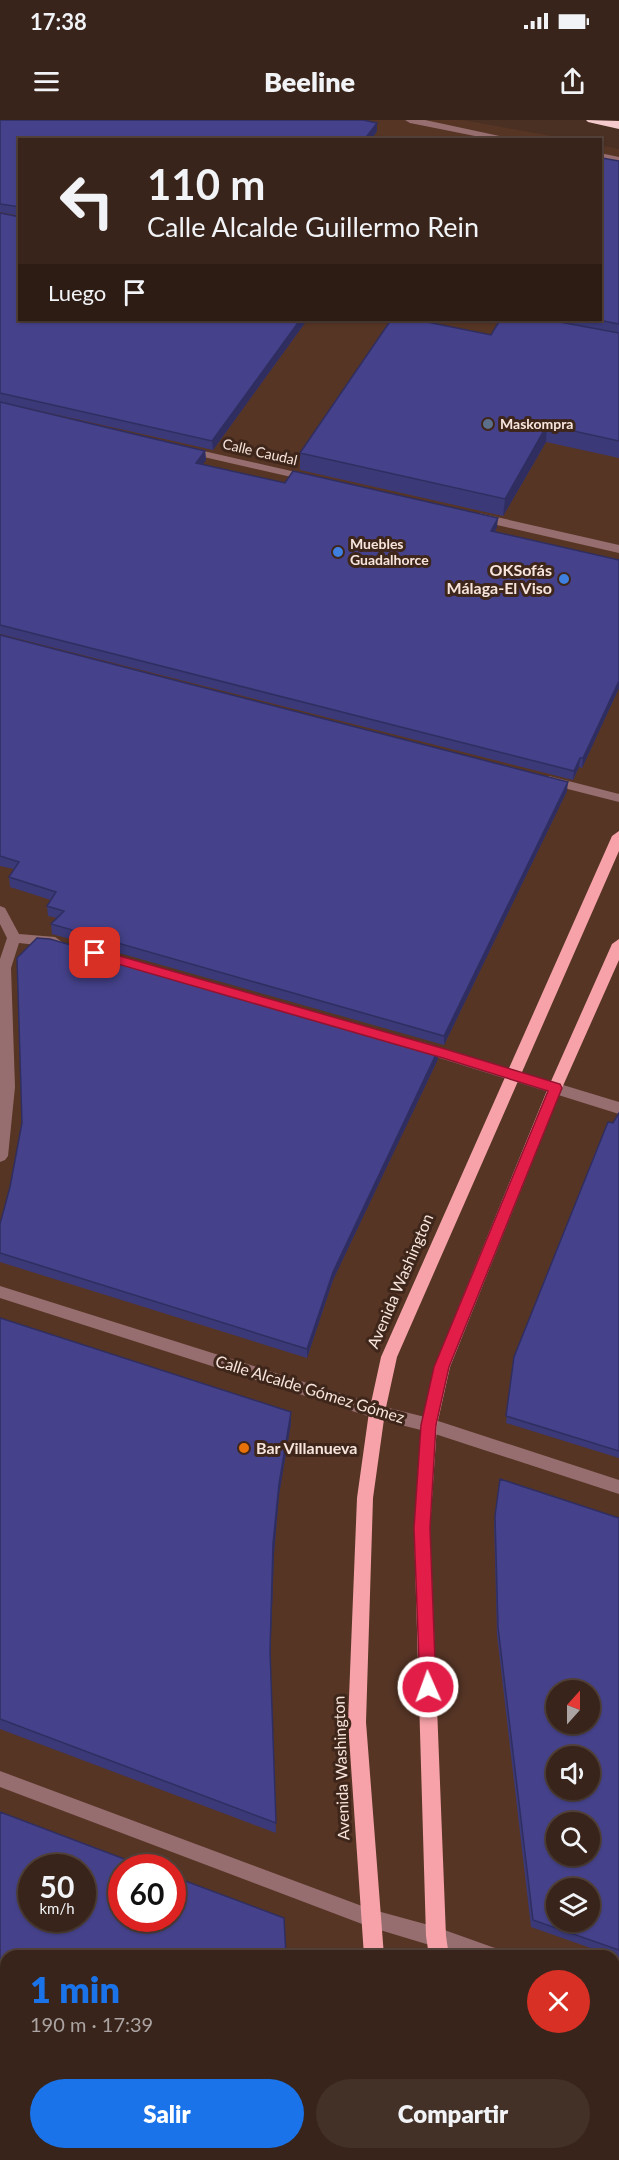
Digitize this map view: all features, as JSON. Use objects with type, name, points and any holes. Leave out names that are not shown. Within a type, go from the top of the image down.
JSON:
[{"type":"highway","points":[[592,120],[619,125]]},
{"type":"main road","name":"Avenida Washington","points":[[373,1950],[357,1722],[365,1498],[377,1412],[389,1357],[619,836]]},
{"type":"main road","points":[[438,1950],[422,1528],[429,1425],[442,1367],[555,1088],[619,944]]},
{"type":"street","points":[[410,120],[503,138]]},
{"type":"street","points":[[602,156],[619,160]]},
{"type":"street","name":"Calle Caudal","points":[[175,447],[327,482]]},
{"type":"street","points":[[467,514],[619,549]]},
{"type":"street","points":[[533,776],[619,798]]},
{"type":"street","points":[[0,911],[14,938],[4,968],[8,1087],[0,1156]]},
{"type":"street","points":[[14,938],[51,940],[74,947]]},
{"type":"street","points":[[400,1041],[619,1108]]},
{"type":"street","name":"Calle Alcalde Gómez Gómez","points":[[0,1292],[377,1412],[429,1425],[619,1487]]},
{"type":"street","points":[[0,1779],[370,1918],[436,1936],[475,1950]]},
{"type":"shaded area","points":[[0,120],[463,120],[562,138],[18,138],[18,321],[602,321],[602,145],[619,149],[619,1950],[0,1950]]},
{"type":"building","points":[[0,120],[363,120],[377,123],[366,138],[18,138],[18,207],[0,204]]},
{"type":"building","points":[[602,158],[619,161],[619,324],[602,321]]},
{"type":"building","points":[[0,213],[18,217],[18,321],[299,321],[212,441],[0,393]]},
{"type":"building","points":[[390,321],[422,321],[491,335],[499,321],[554,321],[619,333],[619,441],[547,425],[505,499],[300,453]]},
{"type":"building","points":[[0,402],[205,451],[196,463],[285,483],[293,471],[498,518],[491,531],[619,560],[619,681],[583,758],[580,758],[574,771],[0,625]]},
{"type":"building","points":[[0,635],[568,782],[444,1036],[51,924],[64,911],[47,906],[56,892],[9,877],[19,862],[0,856]]},
{"type":"building","points":[[37,938],[50,939],[438,1050],[333,1272],[307,1349],[0,1253],[0,1224],[10,1187],[22,1123],[17,958]]},
{"type":"building","points":[[619,1113],[619,1451],[506,1416],[514,1357],[608,1122],[613,1123]]},
{"type":"building","points":[[0,1318],[291,1412],[279,1484],[273,1543],[270,1651],[276,1823],[0,1719]]},
{"type":"building","points":[[500,1479],[619,1518],[619,1950],[567,1932],[600,1932],[600,1878],[546,1878],[546,1925],[533,1920],[498,1627],[495,1516]]},
{"type":"building","points":[[0,1812],[111,1854],[108,1854],[108,1932],[186,1932],[186,1881],[284,1918],[286,1950],[0,1950]]},
{"type":"place","name":"Maskompra","points":[[488,424]]},
{"type":"place","name":"Muebles Guadalhorce","points":[[338,552]]},
{"type":"place","name":"OKSofás Málaga-El Viso","points":[[564,579]]},
{"type":"place","name":"Bar Villanueva","points":[[244,1448]]},
{"type":"route","points":[[95,953],[445,1053],[555,1088],[442,1367],[429,1425],[422,1528],[428,1687]]}]
